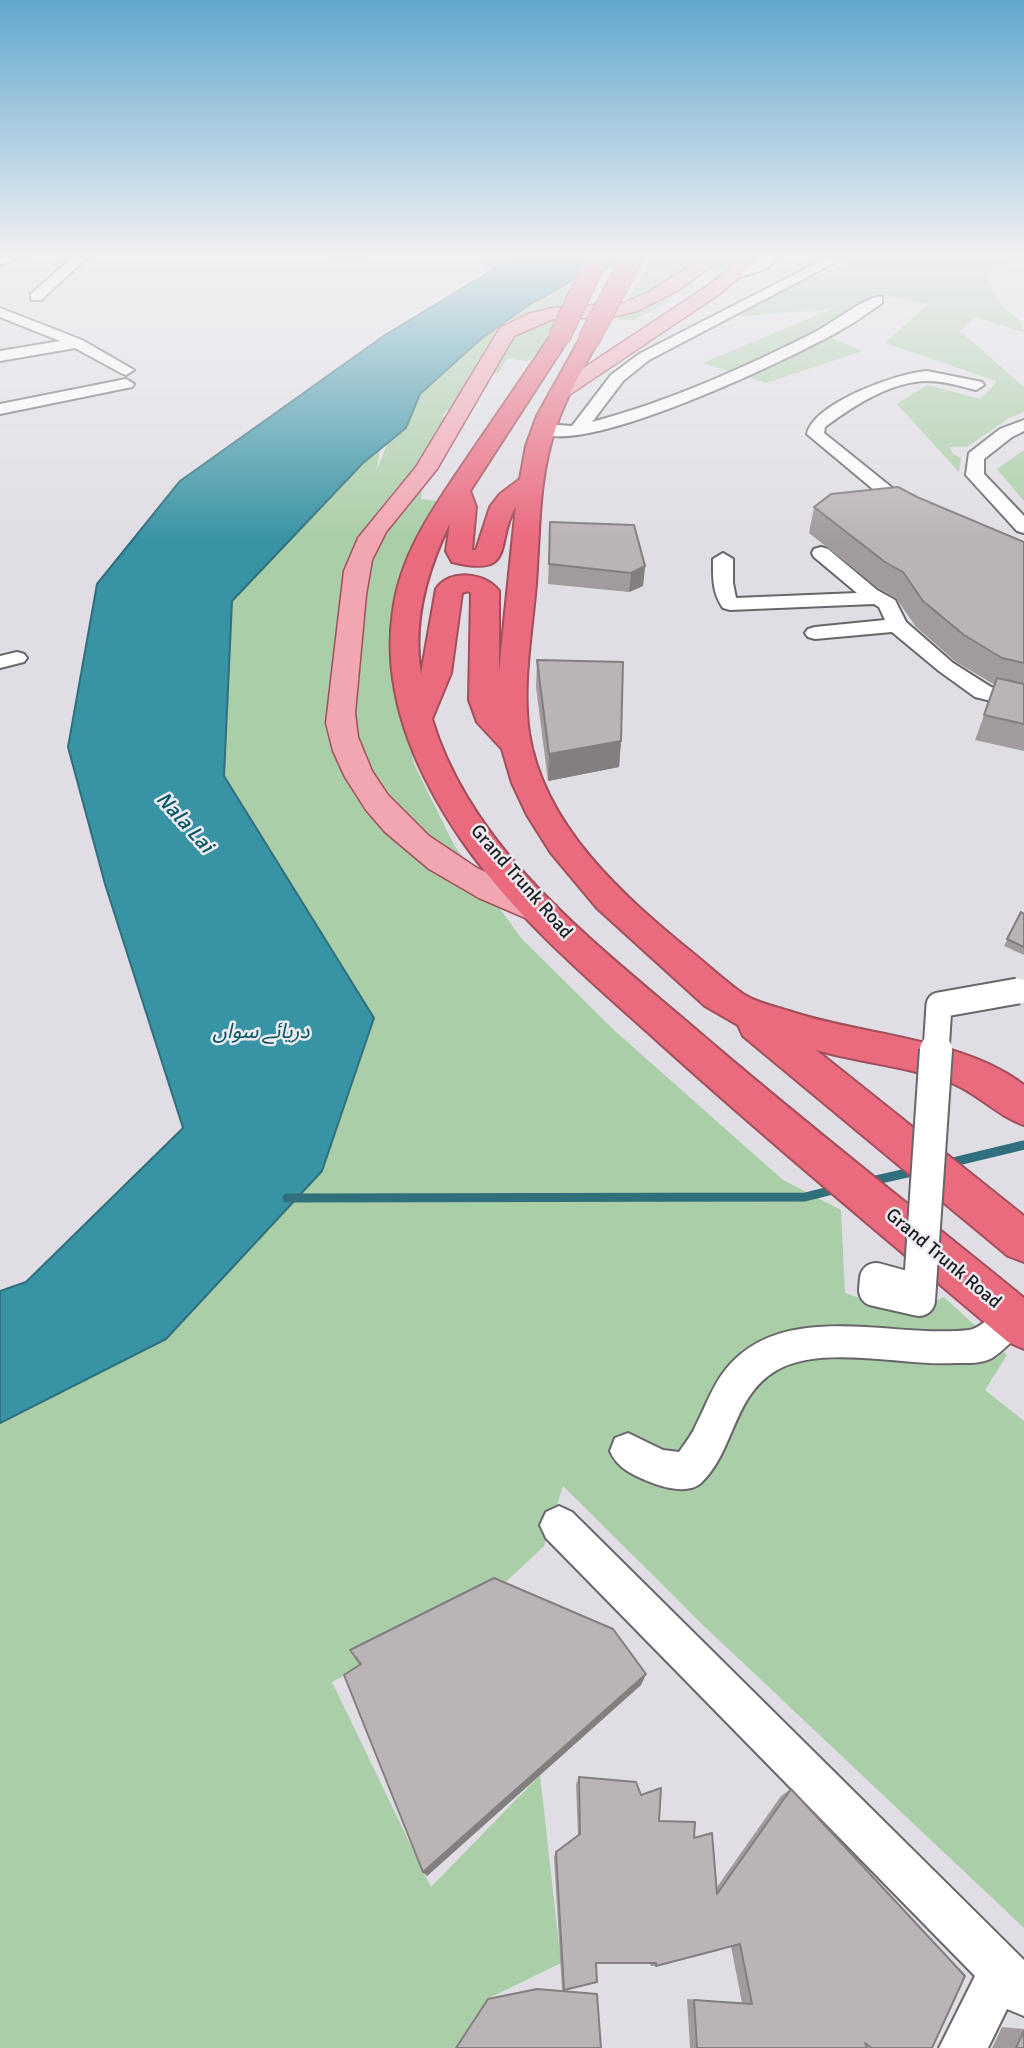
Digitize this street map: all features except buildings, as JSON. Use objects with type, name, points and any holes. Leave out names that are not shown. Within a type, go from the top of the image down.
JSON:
[{"type":"highway","name":"Grand Trunk Road","points":[[567,350],[458,492],[423,548],[412,576],[405,610],[407,679],[417,719],[432,759],[454,801],[488,850],[544,914],[698,1054],[1019,1323]]},
{"type":"highway","name":"Grand Trunk Road","points":[[572,350],[565,382],[544,429],[532,481],[514,657],[516,746],[540,807],[560,841],[601,891],[657,944],[1024,1242]]},
{"type":"highway","points":[[458,492],[464,507],[459,551],[461,556],[482,559],[489,554],[501,509],[508,499],[532,481]]},
{"type":"highway","points":[[417,719],[430,700],[435,682],[449,589],[467,583],[480,586],[485,591],[484,700],[492,722],[516,746]]},
{"type":"highway","name":"Grand Trunk Road","points":[[736,1008],[814,1036],[943,1063],[1019,1093]]},
{"type":"main road","points":[[497,350],[425,471],[363,550],[356,580],[341,724],[349,756],[368,791],[400,830],[439,862],[478,885],[544,914]]},
{"type":"main road","points":[[565,382],[609,350]]},
{"type":"main road","points":[[565,382],[613,350]]},
{"type":"street","points":[[0,356],[35,350]]},
{"type":"street","points":[[0,409],[126,377],[88,350]]},
{"type":"street","points":[[577,431],[617,378],[658,350]]},
{"type":"street","points":[[544,429],[577,431],[653,411],[790,350]]},
{"type":"street","points":[[929,522],[901,504],[815,434],[817,425],[840,407],[910,378],[939,376],[976,385]]},
{"type":"street","points":[[1024,425],[1006,433],[975,457],[975,475],[1024,527]]},
{"type":"street","points":[[821,553],[888,604],[897,625],[946,667],[984,692],[1024,702]]},
{"type":"street","points":[[723,559],[723,589],[730,604],[877,598]]},
{"type":"street","points":[[815,633],[897,625]]},
{"type":"street","points":[[893,1217],[905,1286],[876,1279],[875,1290],[919,1300],[939,1005],[1021,995]]},
{"type":"street","points":[[628,1451],[660,1468],[687,1471],[708,1441],[722,1407],[738,1380],[763,1359],[795,1345],[860,1341],[936,1348],[980,1346],[1019,1323]]},
{"type":"street","points":[[559,1525],[1013,1982],[963,2048]]},
{"type":"green space","points":[[457,350],[539,350],[528,361],[508,358],[498,373],[474,376],[462,410],[447,410],[442,416],[448,419],[437,463],[422,489],[421,499],[445,502],[399,694],[414,764],[454,845],[521,938],[615,1031],[783,1180],[841,1210],[845,1293],[907,1314],[944,1297],[1007,1355],[985,1390],[1024,1421],[1024,1928],[704,1626],[563,1486],[544,1546],[494,1593],[332,1682],[431,1887],[540,1775],[561,1963],[489,1998],[457,2048],[0,2048],[0,1413],[296,1189],[201,780],[209,586],[385,415],[377,470],[409,388]]},
{"type":"green space","points":[[735,350],[862,351],[766,383],[703,363]]},
{"type":"green space","points":[[904,350],[981,350],[1024,387],[1024,412],[1009,418],[967,447],[950,447],[953,454],[961,458],[959,472],[897,404],[927,385],[981,399],[997,381]]},
{"type":"green space","points":[[1024,450],[1024,501],[997,469]]},
{"type":"water","name":"دریائے سواں","points":[[365,350],[469,350],[420,394],[406,428],[363,463],[232,601],[224,776],[374,1018],[322,1171],[166,1339],[0,1423],[0,1291],[26,1282],[183,1128],[105,884],[68,747],[97,584],[180,481]]},
{"type":"waterway","points":[[945,1164],[1024,1145]]},
{"type":"waterway","points":[[867,1182],[916,1171]]},
{"type":"waterway","points":[[287,1198],[805,1197],[837,1189]]},
{"type":"water label","name":"Nala Lai","points":[[184,823]]}]
